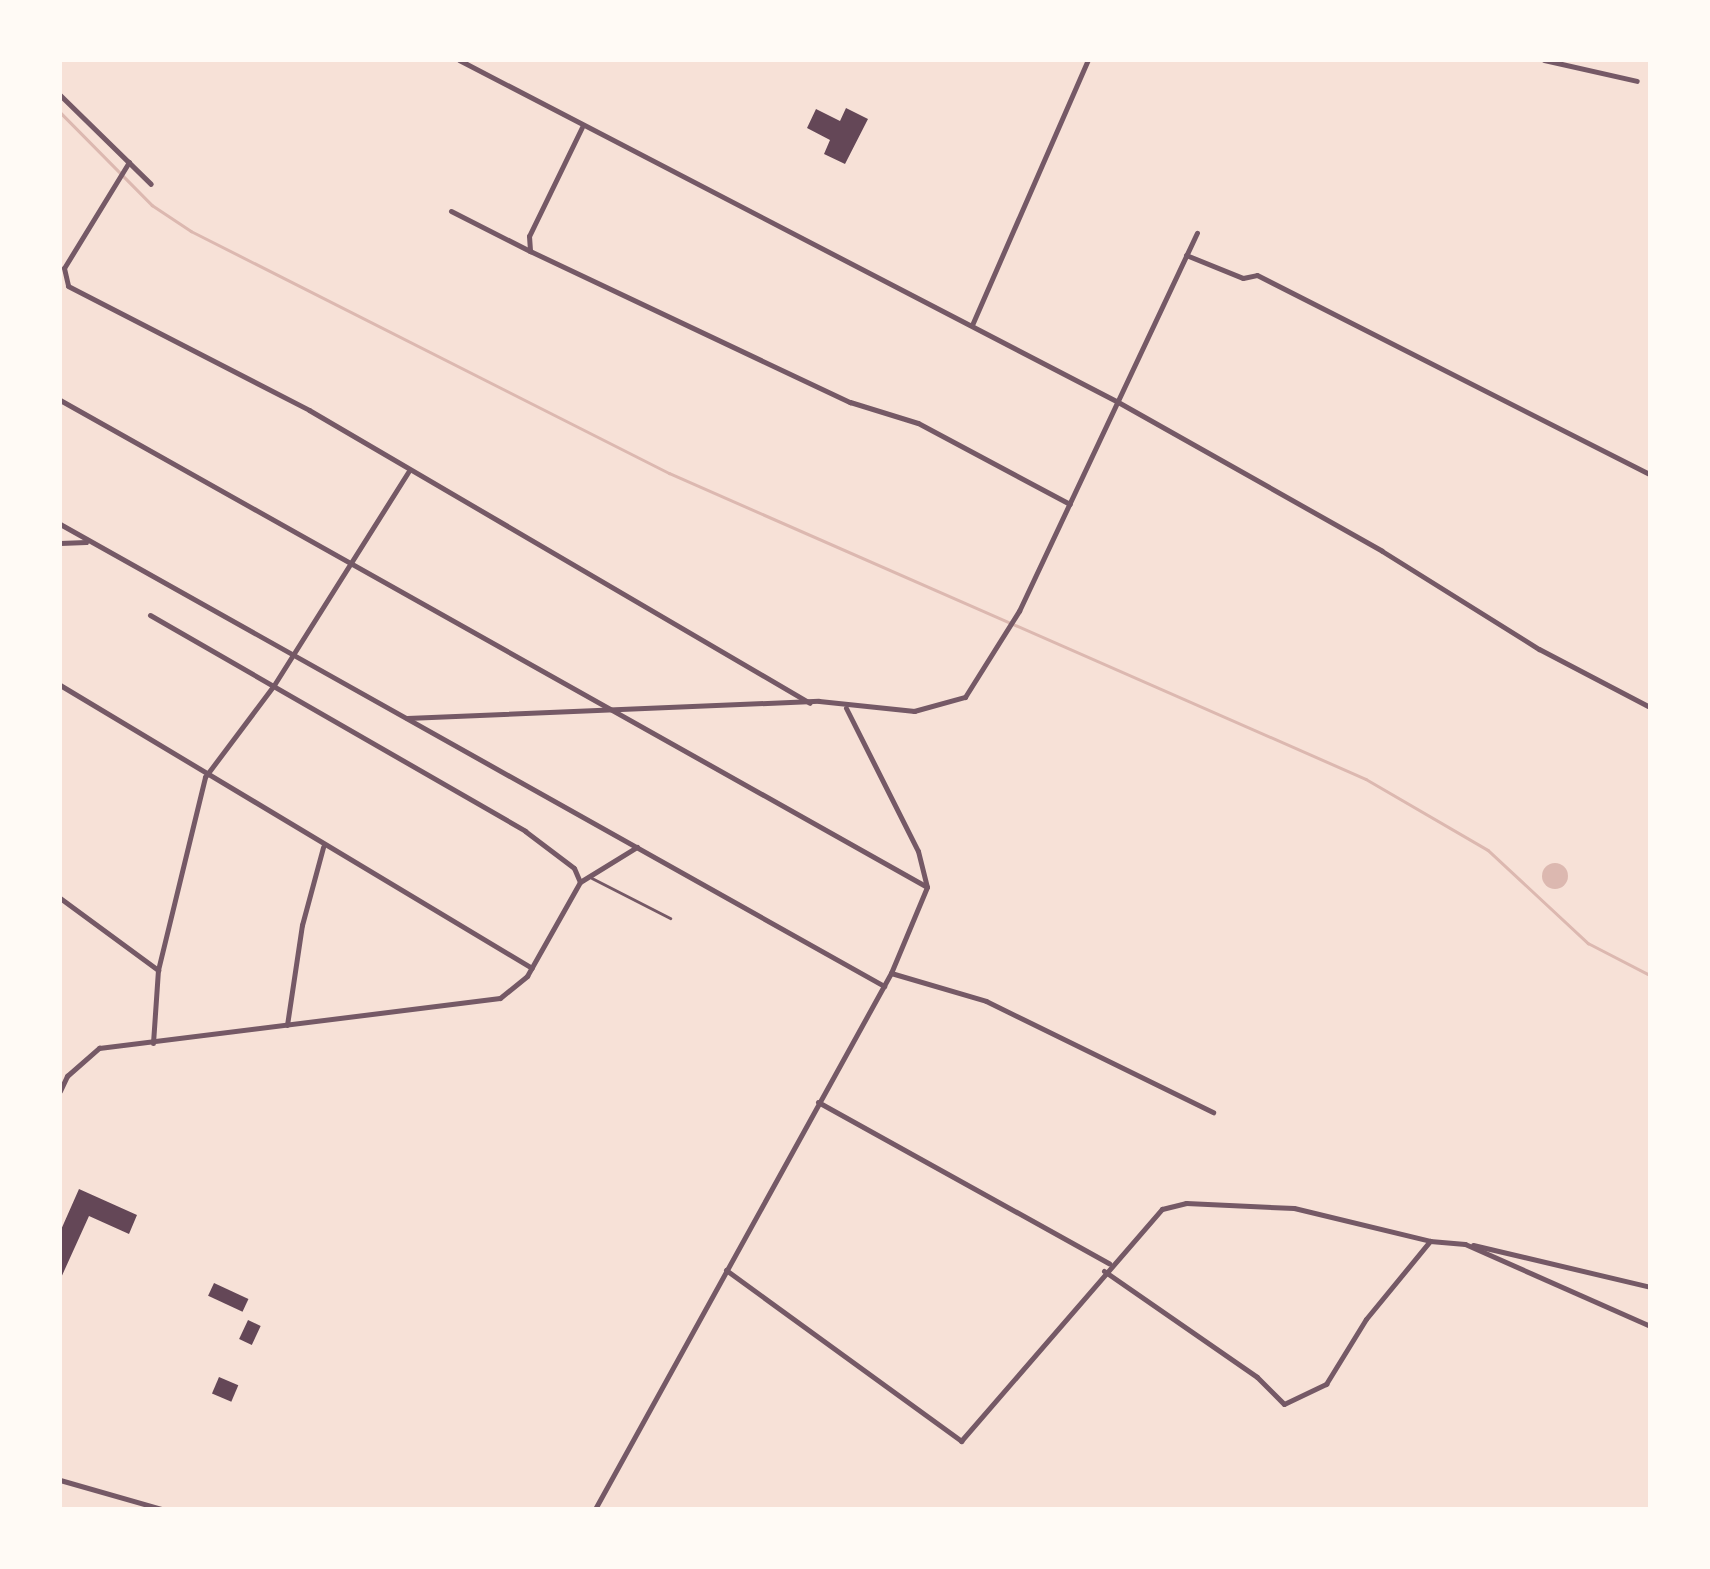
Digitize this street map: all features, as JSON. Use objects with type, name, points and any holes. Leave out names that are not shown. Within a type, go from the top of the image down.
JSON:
[{"type":"street","points":[[459,60],[582,128],[1118,402],[1650,707]]},
{"type":"street","points":[[972,325],[1088,60]]},
{"type":"street","points":[[1544,60],[1636,81]]},
{"type":"street","points":[[60,95],[151,184]]},
{"type":"street","points":[[530,252],[529,236],[582,128]]},
{"type":"street","points":[[129,162],[61,278],[94,300],[309,410],[408,472],[780,680],[810,703]]},
{"type":"street","points":[[451,211],[850,402],[918,423],[1070,504]]},
{"type":"street","points":[[408,718],[602,707],[810,703],[914,712],[965,697],[981,678],[1019,611],[1197,233]]},
{"type":"street","points":[[1186,254],[1243,278],[1256,275],[1650,474]]},
{"type":"street","points":[[60,400],[349,560],[602,707],[928,886]]},
{"type":"street","points":[[153,1043],[158,970],[205,777],[274,685],[349,560],[408,472]]},
{"type":"street","points":[[60,524],[884,986]]},
{"type":"street","points":[[60,543],[89,542]]},
{"type":"street","points":[[150,615],[525,831],[574,868],[580,882]]},
{"type":"street","points":[[60,685],[205,777],[532,968]]},
{"type":"street","points":[[594,1509],[891,973],[928,886],[918,851],[846,708]]},
{"type":"street","points":[[286,1026],[302,925],[323,847]]},
{"type":"street","points":[[60,1091],[67,1076],[99,1048],[500,998],[527,976],[580,882],[637,847]]},
{"type":"street","points":[[60,898],[158,970]]},
{"type":"street","points":[[891,973],[986,1001],[1213,1112]]},
{"type":"street","points":[[818,1102],[1110,1263]]},
{"type":"street","points":[[726,1270],[961,1441],[1154,1216],[1186,1203],[1294,1208],[1650,1287]]},
{"type":"street","points":[[1104,1271],[1257,1377],[1284,1404],[1326,1384],[1366,1319],[1430,1241]]},
{"type":"street","points":[[1466,1244],[1650,1326]]},
{"type":"street","points":[[60,1480],[162,1509]]},
{"type":"lane","points":[[591,878],[670,918]]},
{"type":"shaded area","points":[[1555,863],[1564,867],[1568,876],[1564,885],[1555,889],[1546,885],[1542,876],[1546,867]]},
{"type":"building","points":[[846,108],[868,119],[845,164],[824,154],[830,140],[807,128],[816,109],[840,121]]},
{"type":"building","points":[[79,1189],[137,1215],[129,1234],[89,1216],[60,1280],[60,1232]]},
{"type":"building","points":[[214,1283],[248,1299],[243,1312],[208,1296]]},
{"type":"building","points":[[248,1320],[261,1326],[252,1345],[239,1339]]},
{"type":"building","points":[[219,1377],[238,1385],[231,1402],[212,1394]]},
{"type":"waterway","points":[[60,112],[152,205],[191,231],[669,473],[1366,779],[1488,850],[1588,943],[1650,975]]}]
